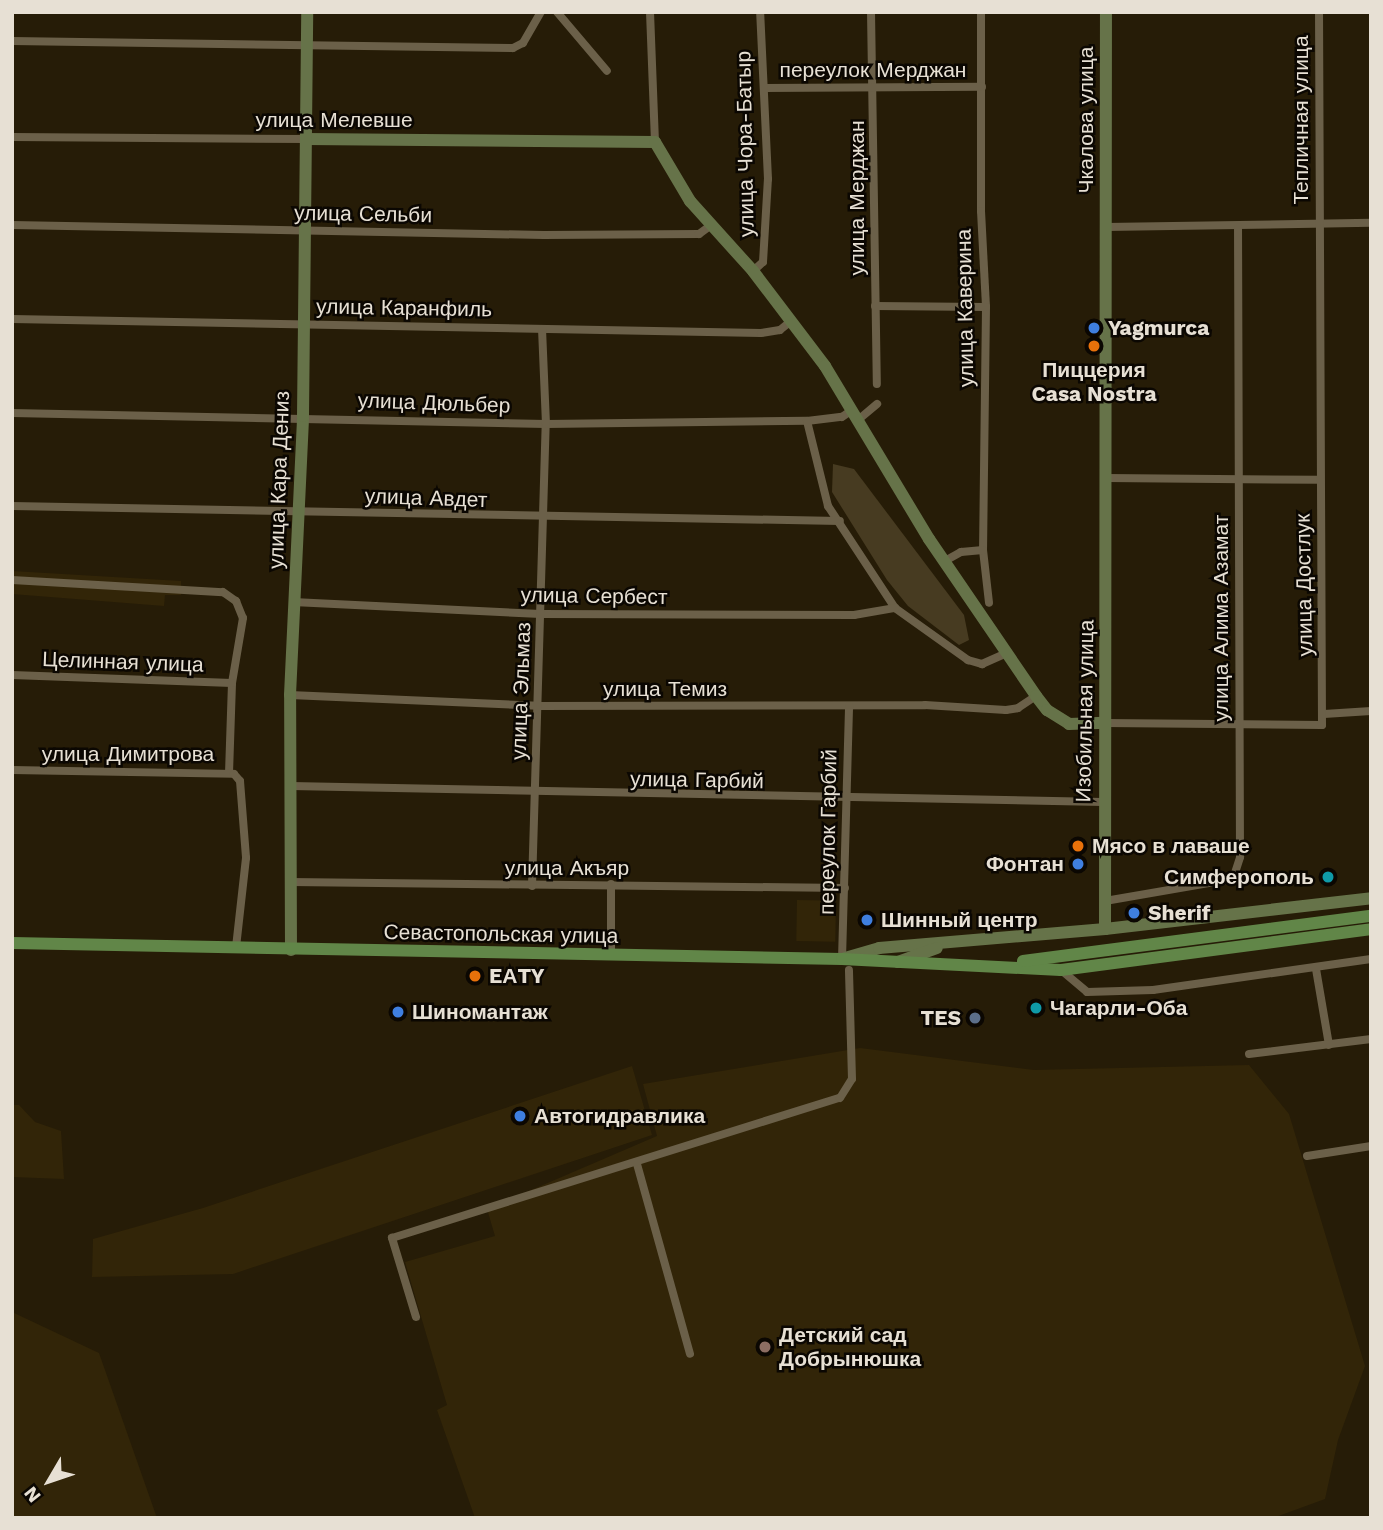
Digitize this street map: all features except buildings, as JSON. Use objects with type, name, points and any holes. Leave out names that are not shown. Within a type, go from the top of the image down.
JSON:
[{"type":"main road","name":"улица Кара Дениз","points":[[291,950],[290,695],[303,416],[301,323],[307,12]]},
{"type":"main road","name":"Чкалова улица","points":[[1105,227],[1106,12]]},
{"type":"main road","name":"улица Мелевше","points":[[306,139],[655,142]]},
{"type":"main road","points":[[655,142],[710,226],[753,271],[791,321],[855,415],[943,562],[1004,654],[1036,696],[1047,710],[1069,723],[1105,723]]},
{"type":"main road","name":"Изобильная улица","points":[[1105,227],[1105,929]]},
{"type":"main road","points":[[845,965],[879,947],[947,944],[1133,927],[1371,898]]},
{"type":"main road","points":[[1105,901],[1113,920],[1133,927]]},
{"type":"main road","points":[[1071,932],[1100,918],[1105,901]]},
{"type":"main road","points":[[1005,964],[1371,916]]},
{"type":"main road","points":[[1005,964],[1061,970],[1371,929]]},
{"type":"main road","name":"Севастопольская улица","points":[[12,943],[611,954],[845,965],[896,962],[1005,964]]},
{"type":"main road","points":[[896,962],[947,944]]},
{"type":"street","points":[[12,41],[513,48],[523,43],[541,12]]},
{"type":"street","points":[[557,12],[607,71]]},
{"type":"street","points":[[650,12],[655,142]]},
{"type":"street","name":"улица Чора-Батыр","points":[[753,271],[763,262],[768,179],[761,12]]},
{"type":"street","name":"улица Мерджан","points":[[871,12],[877,384]]},
{"type":"street","name":"улица Каверина","points":[[981,12],[981,211],[986,307],[983,550],[989,603]]},
{"type":"street","name":"Тепличная улица","points":[[1318,227],[1319,12]]},
{"type":"street","name":"переулок Мерджан","points":[[764,88],[982,87]]},
{"type":"street","name":"улица Мелевше","points":[[12,137],[306,139]]},
{"type":"street","points":[[1105,227],[1318,227],[1371,223]]},
{"type":"street","name":"улица Сельби","points":[[12,225],[686,234],[699,234],[710,226]]},
{"type":"street","name":"улица Алима Азамат","points":[[1105,901],[1233,879],[1240,857],[1238,227]]},
{"type":"street","name":"улица Достлук","points":[[1318,227],[1319,480],[1324,714]]},
{"type":"street","points":[[875,306],[986,307]]},
{"type":"street","name":"улица Каранфиль","points":[[12,319],[761,333],[780,330],[791,321]]},
{"type":"street","name":"улица Эльмаз","points":[[531,886],[546,424],[542,329]]},
{"type":"street","points":[[855,415],[877,404]]},
{"type":"street","name":"улица Дюльбер","points":[[12,413],[303,416],[546,424],[807,421],[855,415]]},
{"type":"street","points":[[807,421],[828,506],[895,608],[968,660],[982,664],[1004,654]]},
{"type":"street","points":[[1107,478],[1319,480]]},
{"type":"street","name":"улица Авдет","points":[[12,506],[544,519],[840,521]]},
{"type":"street","points":[[943,562],[961,552],[983,550]]},
{"type":"street","points":[[12,580],[223,592],[236,601],[243,618],[232,683],[229,772]]},
{"type":"street","name":"улица Сербест","points":[[293,602],[541,614],[854,615],[895,608]]},
{"type":"street","name":"Целинная улица","points":[[12,675],[232,683]]},
{"type":"street","name":"улица Темиз","points":[[290,695],[538,706],[849,706],[1006,710],[1018,708],[1036,696]]},
{"type":"street","name":"переулок Гарбий","points":[[416,1317],[392,1238],[840,1098],[852,1079],[845,965],[849,706]]},
{"type":"street","points":[[1105,723],[1239,727],[1322,725],[1324,714],[1371,711]]},
{"type":"street","name":"улица Димитрова","points":[[12,770],[229,772],[240,781],[246,858],[236,947]]},
{"type":"street","name":"улица Гарбий","points":[[291,786],[535,794],[1104,802]]},
{"type":"street","name":"улица Акъяр","points":[[290,882],[845,888]]},
{"type":"street","points":[[611,884],[611,954]]},
{"type":"street","points":[[1061,970],[1082,990],[1092,992],[1196,986],[1371,959]]},
{"type":"street","points":[[1316,969],[1329,1045]]},
{"type":"street","points":[[1249,1054],[1371,1039]]},
{"type":"street","points":[[1307,1156],[1371,1146]]},
{"type":"street","points":[[637,1164],[690,1354]]},
{"type":"shaded area","points":[[833,464],[854,469],[964,615],[969,640],[959,645],[908,606],[887,580],[832,492]]},
{"type":"shaded area","points":[[12,571],[181,581],[181,595],[165,595],[164,606],[12,594]]},
{"type":"shaded area","points":[[797,900],[836,901],[835,942],[796,941]]},
{"type":"shaded area","points":[[860,1048],[1034,1070],[1249,1065],[1289,1114],[1365,1366],[1338,1440],[1325,1499],[1273,1518],[475,1518],[437,1410],[447,1405],[405,1262],[495,1236],[487,1209],[657,1136],[643,1084]]},
{"type":"shaded area","points":[[632,1066],[652,1135],[233,1274],[92,1277],[93,1239],[203,1208]]},
{"type":"shaded area","points":[[12,1105],[19,1105],[35,1122],[61,1131],[64,1179],[12,1177]]},
{"type":"shaded area","points":[[12,1312],[99,1353],[157,1518],[12,1518]]},
{"type":"place","name":"Yagmurca","points":[[1094,328]]},
{"type":"place","name":"Пиццерия Casa Nostra","points":[[1094,346]]},
{"type":"place","name":"Мясо в лаваше","points":[[1078,846]]},
{"type":"place","name":"Фонтан","points":[[1078,864]]},
{"type":"place","name":"Симферополь","points":[[1328,877]]},
{"type":"place","name":"Sherif","points":[[1134,913]]},
{"type":"place","name":"Шинный центр","points":[[867,920]]},
{"type":"place","name":"EАTY","points":[[475,976]]},
{"type":"place","name":"Чагарли-Оба","points":[[1036,1008]]},
{"type":"place","name":"Шиномантаж","points":[[398,1012]]},
{"type":"place","name":"TES","points":[[975,1018]]},
{"type":"place","name":"Автогидравлика","points":[[520,1116]]},
{"type":"place","name":"Детский сад Добрынюшка","points":[[765,1347]]}]
